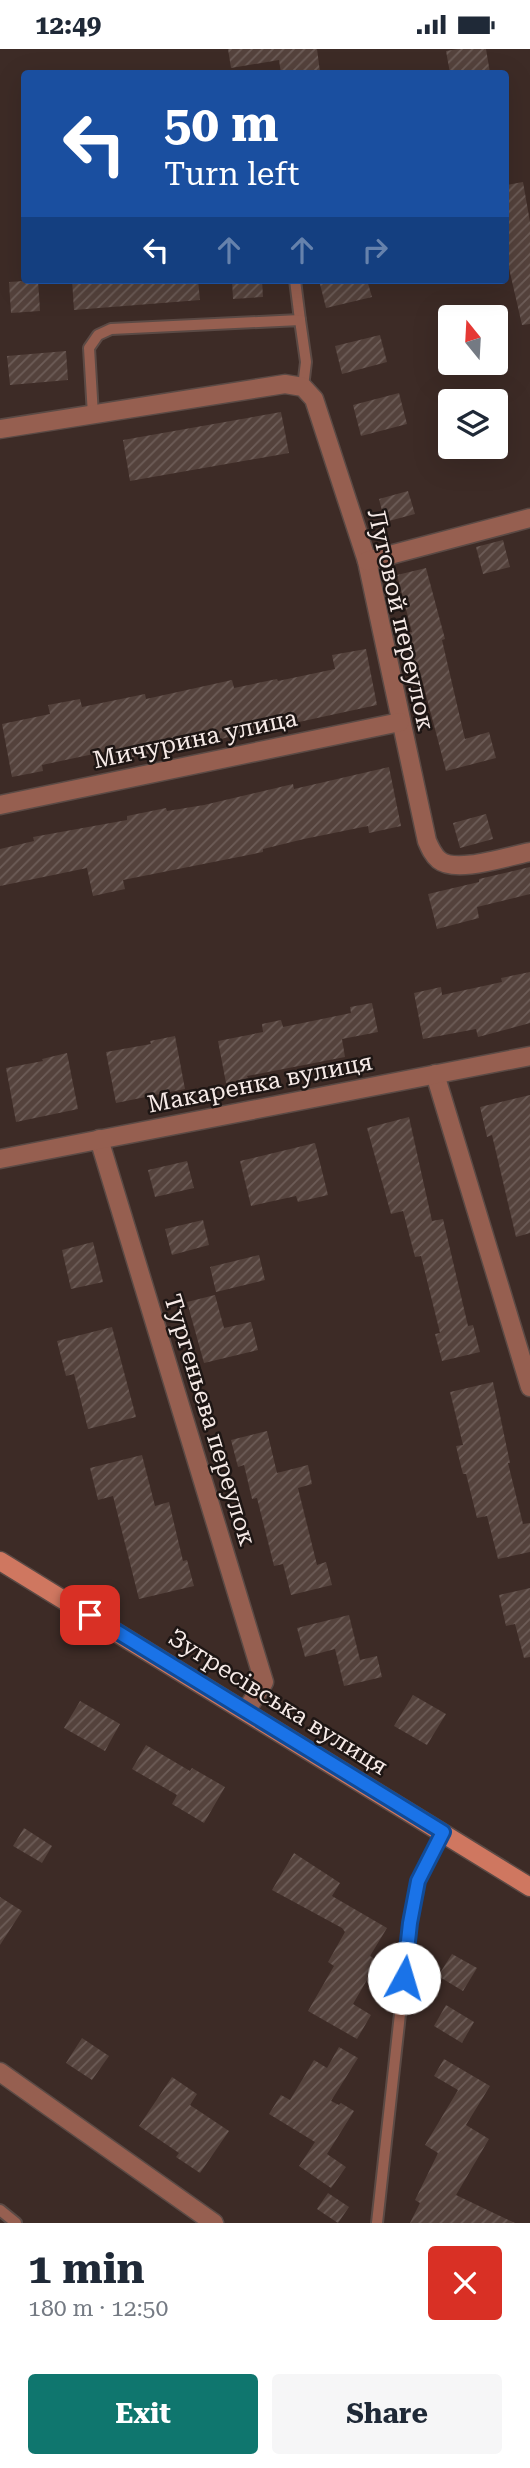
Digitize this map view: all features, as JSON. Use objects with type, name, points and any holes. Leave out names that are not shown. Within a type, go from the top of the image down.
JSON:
[{"type":"street","points":[[0,429],[285,384],[303,387]]},
{"type":"street","name":"Луговой переулок","points":[[303,387],[314,399],[367,561],[400,722],[427,841],[432,852],[439,861],[460,867],[530,852]]},
{"type":"street","points":[[367,561],[530,518]]},
{"type":"street","name":"Мичурина улица","points":[[0,805],[400,722]]},
{"type":"street","name":"Макаренка вулиця","points":[[0,1160],[530,1056]]},
{"type":"street","points":[[435,1074],[530,1387]]},
{"type":"street","name":"Тургеньева переулок","points":[[99,1139],[264,1682],[246,1711]]},
{"type":"street","name":"Зугресівська вулиця","points":[[0,1561],[530,1887]]},
{"type":"street","points":[[0,2072],[214,2223]]},
{"type":"lane","points":[[296,284],[306,362],[303,387]]},
{"type":"lane","points":[[93,415],[89,348],[97,335],[111,329],[300,320]]},
{"type":"lane","points":[[377,2223],[410,1923],[418,1881],[443,1832]]},
{"type":"lane","points":[[0,2210],[16,2223]]},
{"type":"building","points":[[228,49],[317,49],[320,70],[281,70],[279,60],[231,68]]},
{"type":"building","points":[[486,49],[490,70],[449,70],[446,51]]},
{"type":"building","points":[[523,182],[530,222],[530,324],[522,325],[509,268],[509,184]]},
{"type":"building","points":[[9,282],[38,284],[40,311],[11,313]]},
{"type":"building","points":[[72,284],[198,284],[200,300],[74,310]]},
{"type":"building","points":[[232,284],[262,284],[263,297],[233,299]]},
{"type":"building","points":[[320,284],[368,284],[372,297],[326,308]]},
{"type":"building","points":[[380,335],[387,362],[342,374],[335,346]]},
{"type":"building","points":[[66,351],[68,380],[10,385],[7,356]]},
{"type":"building","points":[[399,393],[407,424],[361,436],[353,405]]},
{"type":"building","points":[[281,412],[289,453],[130,481],[123,440]]},
{"type":"building","points":[[408,491],[415,514],[385,522],[379,499]]},
{"type":"building","points":[[503,540],[510,567],[483,574],[476,547]]},
{"type":"building","points":[[426,568],[445,639],[442,640],[465,739],[489,732],[496,758],[446,771],[420,672],[416,673],[405,633],[412,632],[397,575]]},
{"type":"building","points":[[366,649],[377,705],[202,743],[201,740],[157,749],[157,752],[119,760],[117,749],[42,765],[43,771],[12,777],[2,724],[50,714],[48,705],[80,699],[82,707],[145,694],[146,699],[232,680],[234,688],[277,679],[278,681],[335,669],[332,655]]},
{"type":"building","points":[[389,767],[401,826],[369,833],[368,826],[263,849],[263,852],[123,880],[125,889],[93,896],[87,868],[0,886],[0,849],[34,841],[33,837],[127,820],[127,816],[166,808],[167,811],[204,805],[293,784],[294,789]]},
{"type":"building","points":[[486,814],[493,839],[460,848],[453,823]]},
{"type":"building","points":[[530,867],[530,894],[477,907],[479,918],[437,929],[428,894]]},
{"type":"building","points":[[530,972],[530,1023],[478,1037],[476,1029],[423,1039],[414,993],[441,987],[442,995],[502,982],[501,978]]},
{"type":"building","points":[[372,1003],[378,1032],[342,1039],[345,1057],[247,1076],[248,1078],[226,1083],[218,1041],[263,1032],[262,1024],[281,1020],[283,1027],[351,1013],[350,1007]]},
{"type":"building","points":[[175,1036],[185,1089],[116,1103],[106,1052],[151,1044],[150,1041]]},
{"type":"building","points":[[67,1053],[78,1109],[16,1122],[6,1068]]},
{"type":"building","points":[[530,1095],[530,1233],[516,1237],[492,1135],[487,1137],[480,1107]]},
{"type":"building","points":[[409,1117],[432,1221],[443,1219],[468,1326],[473,1325],[480,1352],[442,1361],[435,1334],[440,1333],[421,1256],[415,1257],[403,1211],[391,1214],[367,1128]]},
{"type":"building","points":[[315,1143],[328,1195],[298,1202],[296,1196],[251,1206],[240,1161]]},
{"type":"building","points":[[187,1161],[194,1188],[155,1197],[148,1170]]},
{"type":"building","points":[[203,1220],[209,1245],[172,1255],[165,1229]]},
{"type":"building","points":[[93,1242],[103,1282],[71,1289],[62,1250]]},
{"type":"building","points":[[259,1255],[265,1280],[216,1292],[210,1267]]},
{"type":"building","points":[[215,1295],[224,1328],[251,1322],[258,1350],[204,1363],[187,1302]]},
{"type":"building","points":[[112,1327],[136,1417],[88,1429],[74,1374],[66,1376],[57,1341]]},
{"type":"building","points":[[493,1382],[523,1524],[530,1523],[530,1552],[498,1559],[487,1516],[477,1518],[466,1474],[463,1474],[456,1446],[463,1445],[450,1392]]},
{"type":"building","points":[[267,1431],[277,1473],[308,1465],[312,1484],[298,1488],[317,1565],[326,1562],[332,1585],[291,1595],[283,1564],[274,1566],[257,1498],[252,1499],[244,1465],[238,1467],[231,1440]]},
{"type":"building","points":[[142,1455],[155,1506],[169,1502],[183,1561],[187,1560],[194,1586],[139,1599],[113,1496],[98,1500],[90,1468]]},
{"type":"building","points":[[530,1588],[530,1657],[524,1658],[515,1624],[506,1626],[499,1595]]},
{"type":"building","points":[[349,1615],[360,1660],[377,1656],[382,1677],[344,1686],[335,1649],[305,1657],[297,1628]]},
{"type":"building","points":[[413,1695],[446,1714],[427,1745],[394,1726]]},
{"type":"building","points":[[80,1701],[120,1724],[105,1751],[64,1728]]},
{"type":"building","points":[[146,1745],[190,1771],[192,1768],[225,1787],[204,1823],[172,1804],[177,1795],[132,1769]]},
{"type":"building","points":[[24,1828],[52,1846],[42,1863],[13,1846]]},
{"type":"building","points":[[294,1853],[340,1883],[332,1896],[387,1928],[370,1956],[378,1961],[353,2004],[371,2015],[357,2039],[308,2011],[334,1966],[328,1962],[345,1932],[272,1890]]},
{"type":"building","points":[[0,1897],[22,1911],[0,1945]]},
{"type":"building","points":[[452,1954],[477,1968],[463,1991],[438,1976]]},
{"type":"building","points":[[446,2005],[474,2022],[462,2043],[434,2026]]},
{"type":"building","points":[[82,2038],[109,2056],[92,2080],[66,2063]]},
{"type":"building","points":[[339,2047],[358,2058],[331,2101],[339,2105],[341,2103],[354,2111],[327,2154],[346,2167],[331,2188],[299,2166],[315,2142],[269,2114],[281,2095],[290,2100],[314,2060],[327,2068]]},
{"type":"building","points":[[444,2059],[490,2086],[466,2125],[489,2139],[456,2195],[515,2223],[410,2223],[420,2203],[415,2200],[438,2153],[425,2145],[458,2090],[434,2076]]},
{"type":"building","points":[[172,2077],[197,2094],[190,2105],[229,2131],[200,2173],[176,2157],[179,2153],[139,2126]]},
{"type":"building","points":[[328,2193],[349,2207],[338,2223],[317,2209]]},
{"type":"route","points":[[90,1615],[443,1832],[418,1881],[404,1978]]}]
